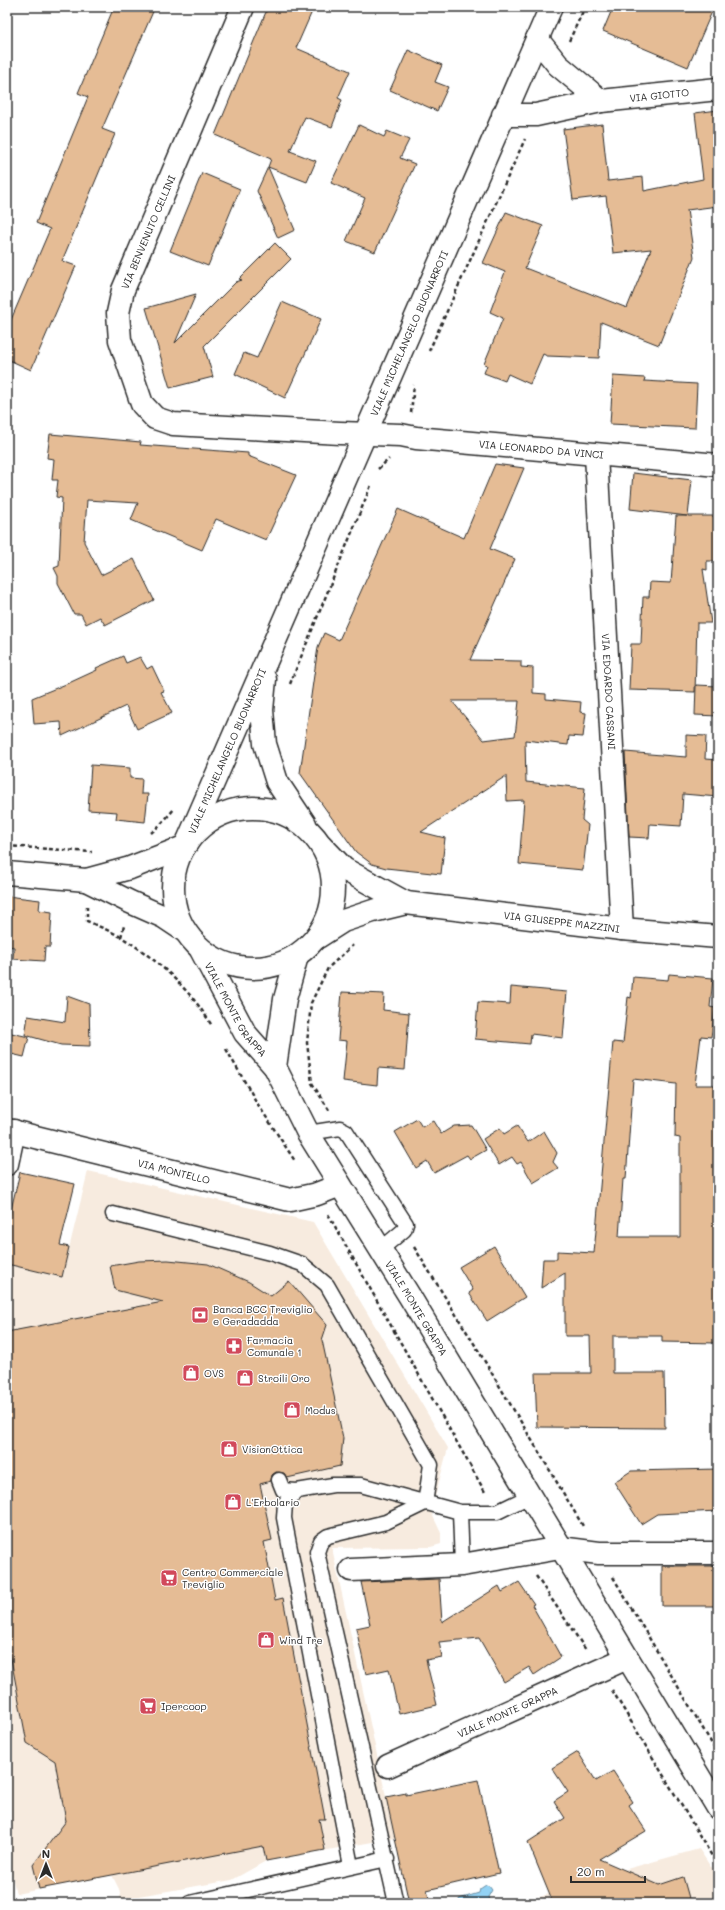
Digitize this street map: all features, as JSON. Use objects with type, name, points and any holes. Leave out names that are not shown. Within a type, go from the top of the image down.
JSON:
[{"type":"street","name":"VIA BENVENUTO CELLINI","points":[[243,7],[123,290],[118,313],[120,340],[142,404],[155,418],[173,424],[365,434]]},
{"type":"street","name":"VIALE MICHELANGELO BUONARROTI","points":[[185,931],[176,913],[172,893],[175,867],[267,660],[551,7]]},
{"type":"street","points":[[536,39],[558,65],[601,101]]},
{"type":"street","name":"VIA GIOTTO","points":[[503,115],[536,115],[601,101],[718,89]]},
{"type":"street","name":"VIA LEONARDO DA VINCI","points":[[365,434],[402,435],[416,438],[718,465]]},
{"type":"street","name":"VIA EDOARDO CASSANI","points":[[596,455],[622,929]]},
{"type":"street","name":"VIALE MICHELANGELO BUONARROTI","points":[[267,660],[262,710],[265,744],[277,782],[307,828]]},
{"type":"street","points":[[7,873],[86,880],[130,868],[185,845],[198,829],[215,817],[240,809],[265,808],[288,815],[307,828],[321,845],[331,867],[334,894],[328,918],[318,937],[297,956],[275,966],[249,968],[227,964],[201,950],[185,931],[164,917],[86,880]]},
{"type":"street","name":"VIA GIUSEPPE MAZZINI","points":[[321,845],[344,869],[406,903]]},
{"type":"street","name":"VIA GIUSEPPE MAZZINI","points":[[318,937],[343,921],[373,911],[406,903],[622,929],[718,937]]},
{"type":"street","name":"VIALE MONTE GRAPPA","points":[[201,950],[245,1033],[275,1067],[308,1133],[530,1496],[718,1808]]},
{"type":"street","name":"VIALE MONTE GRAPPA","points":[[275,1067],[285,999],[297,956]]},
{"type":"street","points":[[7,1164],[11,1130]]},
{"type":"street","name":"VIA MONTELLO","points":[[11,1130],[290,1200],[317,1194],[340,1185]]},
{"type":"street","points":[[350,1570],[462,1565],[560,1548],[599,1553],[718,1553]]},
{"type":"street","name":"VIALE MONTE GRAPPA","points":[[388,1766],[627,1658]]},
{"type":"lane","points":[[308,1133],[340,1128],[346,1131],[406,1224],[404,1230],[380,1250]]},
{"type":"lane","points":[[113,1214],[270,1253],[302,1264],[327,1285],[431,1465],[425,1503]]},
{"type":"lane","points":[[278,1480],[283,1490],[297,1491],[334,1485],[361,1485],[460,1512],[497,1512],[530,1496]]},
{"type":"lane","points":[[297,1491],[286,1503],[284,1518],[351,1866]]},
{"type":"lane","points":[[396,1903],[317,1552],[321,1541],[328,1536],[386,1522],[425,1503]]},
{"type":"lane","points":[[460,1512],[462,1565]]},
{"type":"lane","points":[[190,1903],[387,1859]]},
{"type":"path","points":[[558,65],[585,7]]},
{"type":"path","points":[[426,357],[536,115]]},
{"type":"path","points":[[410,415],[412,410],[414,386],[417,379]]},
{"type":"path","points":[[287,690],[378,468],[394,455]]},
{"type":"path","points":[[147,836],[176,808]]},
{"type":"path","points":[[7,846],[96,852]]},
{"type":"path","points":[[86,880],[87,921],[121,937],[182,985],[204,1012],[215,1031]]},
{"type":"path","points":[[340,1128],[312,1083],[307,1042],[311,1003],[328,968],[356,942]]},
{"type":"path","points":[[223,1045],[257,1103],[296,1162]]},
{"type":"path","points":[[317,1194],[481,1485]]},
{"type":"path","points":[[404,1230],[478,1350],[718,1754]]},
{"type":"path","points":[[532,1571],[600,1670],[718,1866]]},
{"type":"shaded area","points":[[88,1171],[313,1222],[448,1448],[431,1512],[441,1533],[441,1544],[431,1547],[332,1548],[395,1838],[266,1861],[232,1880],[121,1899],[119,1889],[112,1875],[16,1894],[7,1853],[7,1264],[62,1277]]},
{"type":"shaded area","points":[[699,1849],[718,1878],[718,1903],[521,1903],[623,1870]]},
{"type":"water","points":[[486,1885],[492,1890],[488,1897],[490,1903],[460,1903],[459,1899],[479,1893],[480,1889]]},
{"type":"building","points":[[114,7],[155,7],[102,129],[115,134],[62,261],[76,266],[31,370],[7,359],[7,329],[50,229],[36,223],[88,97],[78,93]]},
{"type":"building","points":[[268,7],[314,7],[296,48],[350,71],[338,98],[342,100],[332,127],[305,117],[290,151],[316,161],[307,182],[268,167],[271,159],[215,135]]},
{"type":"building","points":[[613,7],[714,7],[688,67],[603,31]]},
{"type":"building","points":[[408,50],[442,65],[435,82],[448,87],[437,111],[390,90]]},
{"type":"building","points":[[718,110],[718,206],[687,210],[694,257],[659,345],[601,322],[599,358],[547,356],[543,354],[530,384],[508,374],[505,381],[484,373],[487,365],[484,364],[503,318],[490,312],[505,272],[483,263],[506,212],[543,226],[525,268],[627,308],[651,249],[613,253],[606,196],[573,200],[563,129],[602,124],[608,181],[643,177],[644,191],[703,179],[695,113]]},
{"type":"building","points":[[359,125],[384,137],[387,131],[409,140],[400,158],[415,164],[375,252],[346,241],[365,198],[331,183]]},
{"type":"building","points":[[268,167],[295,230],[278,238],[257,191]]},
{"type":"building","points":[[202,173],[240,189],[208,266],[170,251]]},
{"type":"building","points":[[275,243],[291,259],[204,346],[213,377],[170,388],[146,308],[196,294],[175,343],[236,282],[242,280],[239,279]]},
{"type":"building","points":[[282,302],[321,319],[285,398],[235,374],[244,353],[257,358]]},
{"type":"building","points":[[613,376],[645,378],[644,381],[697,384],[695,428],[610,424]]},
{"type":"building","points":[[50,434],[141,442],[140,445],[248,453],[248,456],[296,475],[266,540],[216,519],[202,550],[131,520],[138,503],[87,500],[84,542],[101,575],[134,559],[154,600],[105,625],[100,617],[86,624],[81,614],[74,614],[58,583],[58,576],[54,568],[59,566],[62,498],[56,497],[58,480],[52,480],[54,459],[47,458]]},
{"type":"building","points":[[495,464],[524,468],[490,549],[515,559],[470,660],[521,661],[521,667],[533,668],[533,693],[546,694],[546,699],[581,702],[580,712],[586,713],[583,737],[569,736],[568,745],[525,740],[526,782],[585,788],[582,820],[588,825],[583,870],[519,864],[524,800],[507,801],[506,776],[421,832],[445,838],[441,874],[386,868],[372,864],[356,852],[300,773],[318,647],[324,633],[339,640],[398,509],[464,538]],"holes":[[[452,701],[519,701],[515,736],[484,740]]]},
{"type":"building","points":[[633,473],[692,480],[688,516],[717,516],[718,561],[707,561],[707,570],[703,569],[711,623],[697,623],[695,692],[629,690],[631,644],[641,644],[643,597],[649,597],[650,582],[671,583],[676,516],[687,516],[630,509]]},
{"type":"building","points":[[123,656],[126,663],[140,657],[147,669],[152,666],[164,691],[161,692],[172,713],[137,729],[126,706],[62,736],[61,722],[34,724],[32,698],[97,670],[96,668]]},
{"type":"building","points":[[696,685],[718,686],[718,716],[695,715]]},
{"type":"building","points":[[686,735],[706,736],[705,759],[718,760],[718,797],[683,794],[681,826],[650,824],[649,838],[629,837],[625,752],[686,757]]},
{"type":"building","points":[[91,765],[130,768],[130,778],[142,779],[141,794],[148,794],[145,822],[116,819],[117,812],[88,810]]},
{"type":"building","points":[[7,896],[40,900],[39,910],[52,912],[50,947],[45,947],[44,961],[13,959],[14,947],[7,946]]},
{"type":"building","points":[[669,974],[713,978],[710,1007],[715,1008],[711,1037],[701,1036],[695,1085],[718,1085],[718,1343],[662,1342],[662,1336],[613,1336],[613,1373],[664,1373],[665,1428],[537,1427],[535,1373],[591,1373],[590,1336],[565,1336],[565,1273],[541,1288],[543,1259],[557,1259],[557,1251],[594,1253],[613,1042],[623,1043],[628,997],[631,998],[633,977],[668,980]],"holes":[[[633,1079],[676,1084],[675,1137],[680,1138],[680,1237],[619,1237],[623,1179],[626,1179]]]},
{"type":"building","points":[[511,987],[567,992],[563,1038],[531,1034],[530,1044],[475,1039],[478,1002],[510,1004]]},
{"type":"building","points":[[342,992],[384,994],[383,1010],[409,1013],[405,1070],[378,1068],[377,1085],[343,1081],[347,1041],[338,1040]]},
{"type":"building","points":[[67,996],[89,1004],[90,1046],[61,1045],[25,1035],[28,1016],[65,1022]]},
{"type":"building","points":[[7,1032],[29,1037],[24,1057],[7,1053]]},
{"type":"building","points":[[417,1119],[422,1127],[433,1121],[441,1134],[454,1126],[471,1125],[486,1150],[470,1159],[467,1155],[434,1173],[427,1161],[416,1168],[395,1132]]},
{"type":"building","points":[[517,1126],[528,1142],[544,1131],[557,1153],[553,1162],[558,1168],[533,1183],[521,1162],[517,1164],[512,1157],[499,1165],[483,1139],[500,1128],[504,1134]]},
{"type":"building","points":[[20,1172],[75,1184],[60,1245],[69,1247],[62,1277],[7,1264],[7,1226]]},
{"type":"building","points":[[494,1246],[525,1297],[487,1321],[469,1293],[473,1290],[459,1267]]},
{"type":"building","points":[[168,1260],[208,1264],[249,1282],[271,1296],[289,1281],[327,1325],[322,1340],[343,1438],[340,1466],[287,1478],[284,1473],[276,1472],[272,1475],[271,1481],[260,1484],[272,1540],[264,1542],[275,1600],[283,1598],[325,1819],[319,1819],[325,1850],[266,1861],[263,1846],[39,1889],[33,1865],[66,1821],[55,1761],[27,1743],[7,1638],[7,1332],[163,1302],[115,1290],[110,1266],[139,1261]]},
{"type":"building","points":[[718,1469],[718,1511],[657,1514],[641,1524],[614,1482],[631,1471]]},
{"type":"building","points":[[662,1566],[718,1566],[718,1606],[662,1606]]},
{"type":"building","points":[[439,1579],[442,1622],[499,1586],[502,1592],[519,1582],[534,1604],[532,1605],[561,1657],[534,1675],[529,1667],[504,1682],[479,1638],[439,1642],[442,1657],[426,1660],[437,1705],[399,1714],[389,1669],[366,1674],[356,1628],[370,1625],[361,1582]]},
{"type":"building","points":[[578,1752],[596,1781],[613,1771],[633,1802],[629,1805],[646,1831],[599,1859],[659,1885],[683,1877],[689,1898],[700,1903],[553,1903],[528,1842],[565,1818],[554,1801],[568,1792],[552,1768]]},
{"type":"building","points":[[478,1780],[499,1873],[427,1890],[430,1903],[409,1903],[386,1797],[406,1793],[406,1795]]},
{"type":"place","name":"Banca BCC Treviglio e Geradadda","points":[[200,1315]]},
{"type":"place","name":"Farmacia Comunale 1","points":[[234,1346]]},
{"type":"place","name":"OVS","points":[[191,1373]]},
{"type":"place","name":"Stroili Oro","points":[[245,1378]]},
{"type":"place","name":"Modus","points":[[292,1410]]},
{"type":"place","name":"VisionOttica","points":[[229,1449]]},
{"type":"place","name":"L'Erbolario","points":[[233,1502]]},
{"type":"place","name":"Centro Commerciale Treviglio","points":[[169,1578]]},
{"type":"place","name":"Wind Tre","points":[[266,1640]]},
{"type":"place","name":"Ipercoop","points":[[148,1706]]}]
